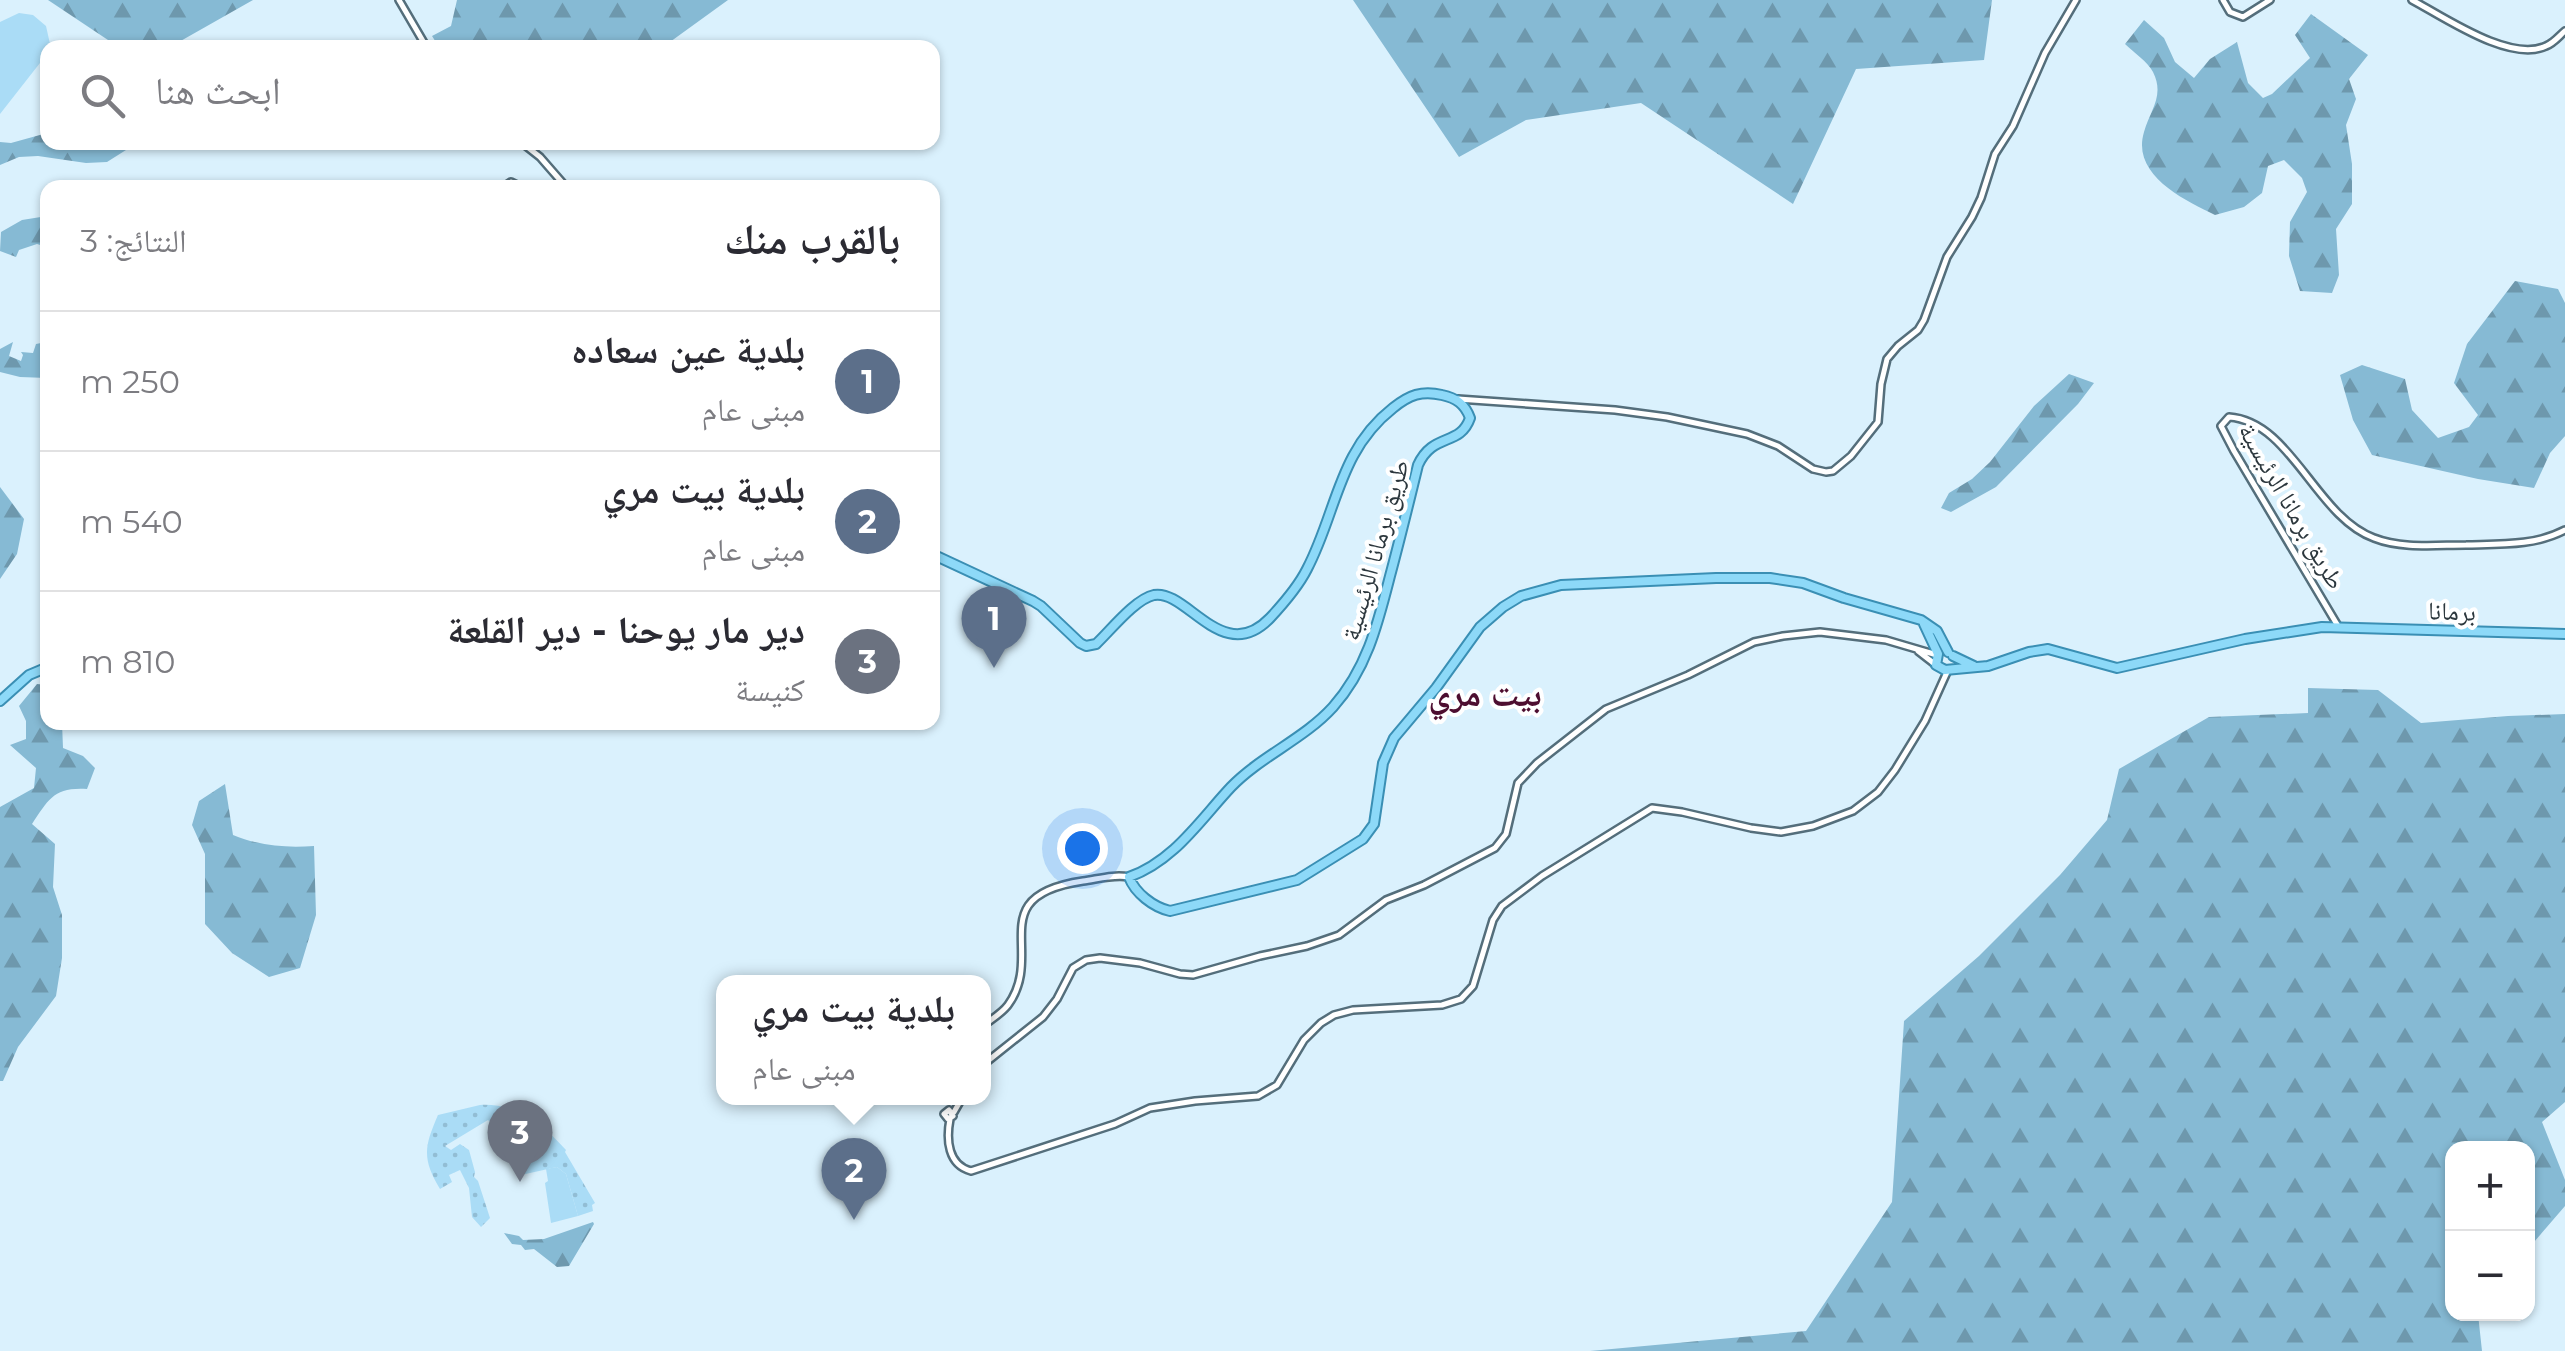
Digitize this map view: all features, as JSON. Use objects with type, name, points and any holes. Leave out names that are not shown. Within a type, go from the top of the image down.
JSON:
[{"type":"main road","name":"طريق برمانا الرئيسية","points":[[940,558],[1041,606],[1086,646],[1096,644],[1139,603],[1158,595],[1174,599],[1210,626],[1230,632],[1256,630],[1306,572],[1342,475],[1369,432],[1396,406],[1417,393],[1455,399],[1466,409],[1470,421],[1462,432],[1433,445],[1422,457],[1379,620],[1353,680],[1334,706],[1241,778],[1168,854],[1132,876]]},
{"type":"main road","points":[[1132,876],[1134,887],[1161,909],[1179,911],[1297,880],[1362,840],[1374,824],[1382,763],[1394,738],[1480,627],[1503,607],[1552,586],[1716,578],[1789,579],[1922,620],[1937,631],[1954,661],[1942,663]]},
{"type":"main road","points":[[1922,620],[1942,663]]},
{"type":"main road","name":"طريق برمانا الرئيسية","points":[[1942,663],[1994,665],[2048,649],[2106,666],[2128,668],[2245,639],[2322,626],[2338,627]]},
{"type":"main road","name":"برمانا","points":[[2338,627],[2565,634]]},
{"type":"main road","points":[[1942,663],[1950,654]]},
{"type":"main road","points":[[1950,654],[1974,666]]},
{"type":"main road","points":[[0,701],[29,675],[40,670]]},
{"type":"street","points":[[399,0],[422,40]]},
{"type":"street","points":[[1455,399],[1656,415],[1747,434],[1778,446],[1813,468],[1833,471],[1852,456],[1875,428],[1888,359],[1924,320],[1947,257],[1981,198],[1995,154],[2076,0]]},
{"type":"street","points":[[2224,0],[2230,12],[2244,17],[2270,0]]},
{"type":"street","points":[[2412,0],[2470,32],[2523,50],[2549,45],[2565,30]]},
{"type":"street","points":[[531,150],[560,180]]},
{"type":"street","name":"طريق برمانا الرئيسية","points":[[2338,627],[2234,451],[2221,426],[2228,417],[2250,422],[2266,432],[2332,508],[2370,537],[2392,544],[2502,544],[2542,539],[2565,530]]},
{"type":"street","points":[[956,1105],[950,1112],[948,1127],[950,1152],[959,1166],[971,1170],[1114,1124],[1150,1108],[1258,1096],[1277,1085],[1304,1040],[1328,1018],[1353,1010],[1461,1000],[1472,986],[1493,920],[1502,906],[1542,876],[1652,808],[1781,832],[1813,826],[1854,811],[1878,792],[1895,770],[1940,688],[1942,663],[1911,647],[1886,640],[1820,632],[1746,646],[1688,676],[1616,704],[1558,746],[1522,776],[1506,834],[1491,852],[1386,900],[1339,934],[1307,946],[1193,975],[1140,963],[1086,960],[1073,968],[1043,1017],[991,1058]]},
{"type":"street","points":[[991,1019],[1008,1006],[1016,987],[1021,924],[1034,899],[1063,884],[1132,876]]},
{"type":"shaded area","points":[[19,13],[33,15],[46,26],[49,40],[40,40],[40,63],[0,114],[0,22]]},
{"type":"shaded area","points":[[480,1105],[518,1112],[548,1132],[566,1150],[595,1203],[593,1211],[578,1216],[566,1174],[557,1167],[521,1175],[520,1170],[515,1170],[509,1148],[516,1147],[513,1130],[501,1132],[488,1120],[445,1146],[451,1150],[460,1144],[469,1150],[474,1177],[490,1218],[481,1227],[472,1217],[469,1188],[460,1170],[449,1175],[452,1182],[440,1189],[427,1153],[438,1115]]},
{"type":"shaded area","points":[[557,1167],[566,1174],[578,1216],[551,1223],[546,1169]]},
{"type":"green space","points":[[48,0],[253,0],[182,40],[108,40]]},
{"type":"green space","points":[[457,0],[728,0],[673,40],[435,40],[432,36],[451,26]]},
{"type":"green space","points":[[1353,0],[1992,0],[1984,60],[1856,69],[1793,204],[1641,103],[1526,120],[1459,157]]},
{"type":"green space","points":[[2311,14],[2368,55],[2349,79],[2356,99],[2346,125],[2352,164],[2352,204],[2336,229],[2339,275],[2332,293],[2300,291],[2289,256],[2290,222],[2307,192],[2302,178],[2284,160],[2268,166],[2262,193],[2244,207],[2215,215],[2175,193],[2153,173],[2142,147],[2158,88],[2148,65],[2125,44],[2144,20],[2164,38],[2175,62],[2194,78],[2210,59],[2237,42],[2248,83],[2263,98],[2310,58],[2295,35]]},
{"type":"green space","points":[[40,135],[40,150],[126,150],[107,162],[38,156],[19,157],[0,165],[0,142]]},
{"type":"green space","points":[[40,217],[40,245],[19,250],[16,257],[0,251],[1,232],[22,220]]},
{"type":"green space","points":[[2515,281],[2558,289],[2565,303],[2565,436],[2550,453],[2534,488],[2372,455],[2353,420],[2340,375],[2362,365],[2405,379],[2412,410],[2438,438],[2469,427],[2478,415],[2454,383],[2467,344]]},
{"type":"green space","points":[[13,342],[9,356],[21,361],[21,352],[33,353],[40,343],[40,378],[0,372],[0,349]]},
{"type":"green space","points":[[2069,374],[2094,383],[2078,404],[1996,487],[1951,512],[1941,508],[1949,493],[1990,462],[2034,406]]},
{"type":"green space","points":[[0,487],[24,519],[17,554],[0,579]]},
{"type":"green space","points":[[40,684],[40,730],[62,730],[63,748],[83,756],[95,768],[87,789],[67,790],[54,796],[32,824],[55,844],[53,887],[62,915],[62,958],[56,996],[18,1047],[0,1081],[0,807],[34,788],[36,768],[10,745],[26,739],[26,721],[19,706]]},
{"type":"green space","points":[[2308,688],[2378,690],[2421,723],[2565,714],[2565,1102],[2542,1122],[2565,1180],[2565,1206],[2535,1241],[2535,1141],[2445,1141],[2445,1321],[2479,1321],[2482,1351],[1590,1351],[1806,1331],[1892,1202],[1904,1021],[1979,956],[2060,875],[2107,820],[2119,769],[2209,717],[2308,713]]},
{"type":"green space","points":[[225,784],[233,835],[273,845],[314,846],[316,915],[300,968],[269,977],[232,953],[205,924],[205,854],[192,825],[199,801]]},
{"type":"green space","points":[[593,1222],[569,1266],[557,1267],[534,1249],[512,1244],[504,1233],[523,1240],[544,1239]]},
{"type":"place","name":"بلدية عين سعاده","points":[[994,668]]},
{"type":"place","name":"دير مار يوحنا - دير القلعة","points":[[520,1182]]},
{"type":"place","name":"بلدية بيت مري","points":[[854,1220]]},
{"type":"district","name":"بيت مري","points":[[1485,693]]}]
